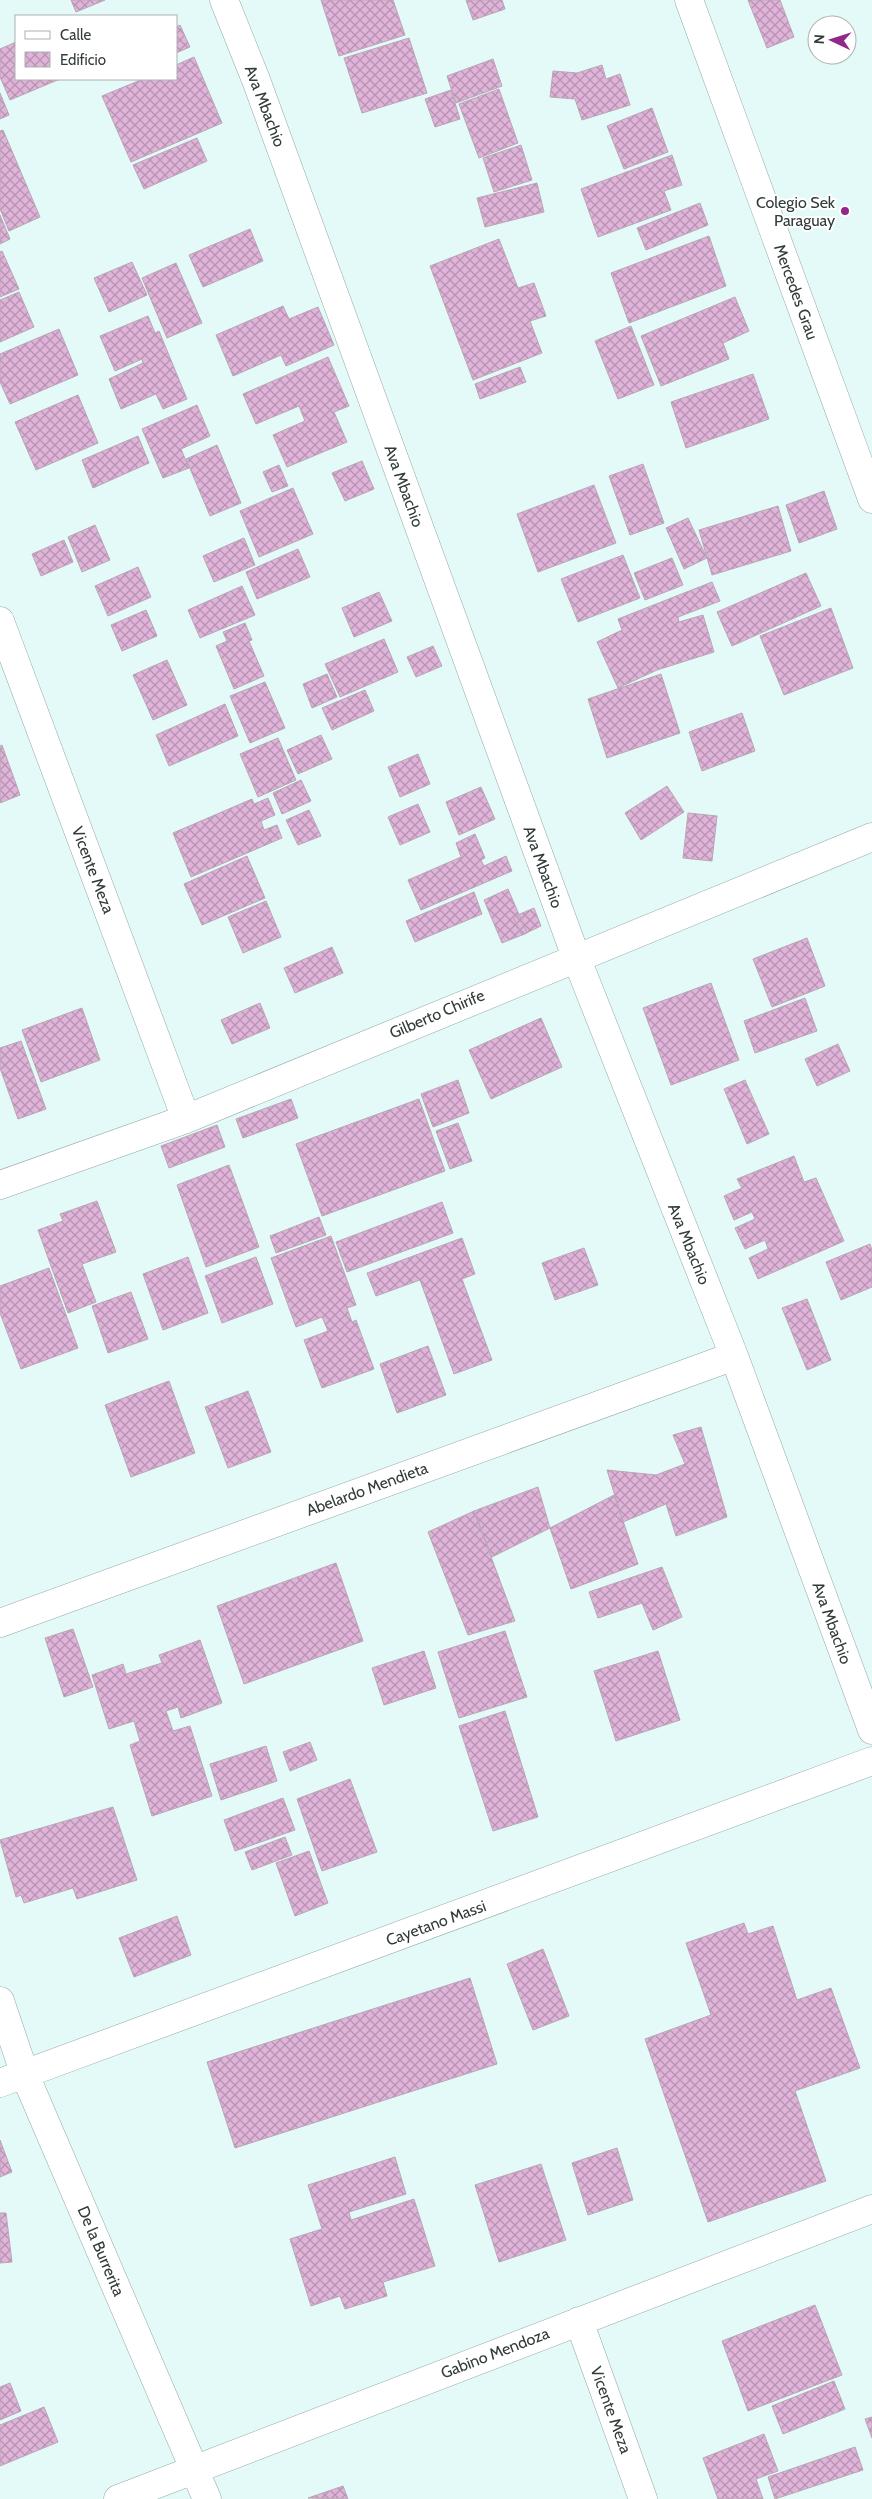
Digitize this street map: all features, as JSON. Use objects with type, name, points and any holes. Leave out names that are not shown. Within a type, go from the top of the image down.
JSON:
[{"type":"street","name":"Ava Mbachio","points":[[224,0],[260,89],[576,957],[734,1356],[872,1730]]},
{"type":"street","name":"Mercedes Grau","points":[[689,0],[872,499]]},
{"type":"street","name":"Vicente Meza","points":[[0,621],[186,1118]]},
{"type":"street","name":"Gilberto Chirife","points":[[0,1185],[186,1118],[872,837]]},
{"type":"street","name":"Abelardo Mendieta","points":[[0,1623],[734,1356]]},
{"type":"street","name":"Cayetano Massi","points":[[0,2083],[26,2075],[872,1761]]},
{"type":"street","name":"De la Burrerita","points":[[0,2001],[26,2075],[207,2499]]},
{"type":"street","name":"Gabino Mendoza","points":[[118,2499],[872,2208]]},
{"type":"street","name":"Vicente Meza","points":[[579,2320],[643,2499]]},
{"type":"building","points":[[71,0],[105,0],[76,12]]},
{"type":"building","points":[[321,0],[393,0],[405,35],[339,56]]},
{"type":"building","points":[[466,0],[502,0],[505,9],[473,20]]},
{"type":"building","points":[[748,0],[780,0],[794,37],[767,48]]},
{"type":"building","points":[[180,25],[190,47],[178,52],[178,26]]},
{"type":"building","points":[[409,38],[427,93],[362,113],[344,58]]},
{"type":"building","points":[[15,42],[15,80],[58,80],[10,100],[0,77],[0,49]]},
{"type":"building","points":[[194,57],[222,123],[131,162],[102,96],[141,80],[178,80],[178,64]]},
{"type":"building","points":[[493,59],[502,86],[456,103],[447,76]]},
{"type":"building","points":[[602,65],[606,79],[620,74],[630,105],[582,120],[575,99],[550,97],[553,71],[577,73]]},
{"type":"building","points":[[499,89],[518,143],[479,158],[459,104]]},
{"type":"building","points":[[451,90],[460,119],[435,127],[425,99]]},
{"type":"building","points":[[0,93],[9,115],[0,119]]},
{"type":"building","points":[[652,108],[668,152],[624,169],[607,126]]},
{"type":"building","points":[[3,130],[40,217],[9,231],[0,209],[0,131]]},
{"type":"building","points":[[197,138],[207,161],[144,189],[133,165]]},
{"type":"building","points":[[521,145],[532,180],[494,192],[483,158]]},
{"type":"building","points":[[672,155],[682,185],[664,191],[671,210],[598,237],[581,189]]},
{"type":"building","points":[[537,183],[544,212],[485,227],[477,198]]},
{"type":"building","points":[[700,203],[708,225],[646,250],[637,228]]},
{"type":"building","points":[[0,215],[10,239],[0,244]]},
{"type":"building","points":[[250,229],[263,261],[203,287],[189,255]]},
{"type":"building","points":[[709,236],[726,286],[629,323],[611,273]]},
{"type":"building","points":[[499,239],[518,288],[534,283],[546,316],[530,321],[542,353],[473,380],[430,266]]},
{"type":"building","points":[[2,251],[19,289],[0,297],[0,252]]},
{"type":"building","points":[[132,262],[147,295],[109,312],[94,278]]},
{"type":"building","points":[[176,263],[202,323],[167,338],[142,278]]},
{"type":"building","points":[[19,292],[34,327],[0,342],[0,300]]},
{"type":"building","points":[[735,297],[749,331],[723,343],[729,359],[661,386],[641,336]]},
{"type":"building","points":[[283,306],[289,319],[318,307],[334,345],[286,366],[281,355],[233,376],[216,335]]},
{"type":"building","points":[[148,316],[155,333],[159,331],[187,399],[163,409],[156,394],[121,409],[109,379],[143,363],[142,359],[115,371],[100,336]]},
{"type":"building","points":[[631,326],[654,385],[618,399],[595,341]]},
{"type":"building","points":[[59,329],[78,375],[10,404],[0,382],[0,354]]},
{"type":"building","points":[[328,357],[349,406],[334,412],[347,442],[287,467],[273,435],[305,421],[299,406],[256,424],[243,394]]},
{"type":"building","points":[[520,367],[526,382],[480,399],[475,384]]},
{"type":"building","points":[[753,374],[769,419],[686,448],[671,402]]},
{"type":"building","points":[[78,395],[98,443],[36,470],[15,422]]},
{"type":"building","points":[[197,405],[210,436],[181,449],[189,468],[163,478],[142,429]]},
{"type":"building","points":[[138,436],[149,463],[93,488],[82,460]]},
{"type":"building","points":[[217,445],[241,503],[210,516],[186,459]]},
{"type":"building","points":[[362,461],[374,489],[345,501],[332,473]]},
{"type":"building","points":[[643,464],[664,523],[630,535],[609,476]]},
{"type":"building","points":[[279,465],[288,486],[272,492],[263,472]]},
{"type":"building","points":[[594,485],[616,543],[538,572],[517,514]]},
{"type":"building","points":[[293,488],[313,534],[259,557],[240,511]]},
{"type":"building","points":[[824,491],[837,529],[799,543],[786,505]]},
{"type":"building","points":[[778,506],[791,551],[712,575],[699,530]]},
{"type":"building","points":[[688,518],[707,558],[684,569],[666,528]]},
{"type":"building","points":[[95,525],[110,560],[82,572],[68,537]]},
{"type":"building","points":[[244,538],[255,565],[214,582],[203,556]]},
{"type":"building","points":[[64,540],[73,562],[41,576],[32,554]]},
{"type":"building","points":[[298,549],[310,577],[257,599],[246,572]]},
{"type":"building","points":[[623,555],[640,598],[578,622],[561,579]]},
{"type":"building","points":[[672,558],[683,585],[645,600],[634,573]]},
{"type":"building","points":[[138,567],[151,597],[108,616],[95,586]]},
{"type":"building","points":[[806,573],[821,606],[732,646],[717,612]]},
{"type":"building","points":[[712,582],[720,601],[678,617],[679,622],[703,615],[714,652],[657,670],[618,688],[597,642],[622,630],[618,619]]},
{"type":"building","points":[[242,586],[255,615],[200,638],[188,610]]},
{"type":"building","points":[[379,592],[392,621],[354,637],[342,608]]},
{"type":"building","points":[[831,608],[853,668],[784,695],[760,636]]},
{"type":"building","points":[[146,610],[157,636],[122,651],[111,625]]},
{"type":"building","points":[[245,623],[252,640],[249,641],[264,676],[234,689],[216,646],[227,641],[223,632]]},
{"type":"building","points":[[384,639],[398,672],[340,697],[325,664]]},
{"type":"building","points":[[433,646],[442,666],[416,677],[407,657]]},
{"type":"building","points":[[167,660],[187,705],[153,720],[133,675]]},
{"type":"building","points":[[327,674],[337,697],[312,708],[303,684]]},
{"type":"building","points":[[661,674],[680,733],[607,758],[588,699]]},
{"type":"building","points":[[265,682],[285,728],[250,743],[230,696]]},
{"type":"building","points":[[365,690],[374,711],[332,730],[322,708]]},
{"type":"building","points":[[225,704],[238,736],[169,766],[156,735]]},
{"type":"building","points":[[742,713],[755,751],[702,771],[689,732]]},
{"type":"building","points":[[321,735],[332,759],[298,774],[287,750]]},
{"type":"building","points":[[278,738],[296,780],[258,797],[240,754]]},
{"type":"building","points":[[2,745],[20,795],[0,803],[0,746]]},
{"type":"building","points":[[418,754],[430,784],[400,797],[388,767]]},
{"type":"building","points":[[301,780],[311,801],[282,814],[273,793]]},
{"type":"building","points":[[667,786],[684,812],[641,840],[625,813]]},
{"type":"building","points":[[481,787],[495,819],[459,835],[446,802]]},
{"type":"building","points":[[268,798],[275,815],[261,821],[264,830],[277,825],[282,838],[191,877],[173,833],[252,799],[254,804]]},
{"type":"building","points":[[418,804],[430,832],[400,845],[388,817]]},
{"type":"building","points":[[309,810],[321,836],[298,845],[286,820]]},
{"type":"building","points":[[688,813],[717,816],[712,861],[683,858]]},
{"type":"building","points":[[475,834],[485,858],[481,860],[484,866],[506,856],[512,871],[421,910],[408,880],[461,857],[456,843]]},
{"type":"building","points":[[247,856],[265,898],[202,925],[184,884]]},
{"type":"building","points":[[508,889],[527,933],[502,943],[484,900]]},
{"type":"building","points":[[474,892],[482,914],[415,942],[406,921]]},
{"type":"building","points":[[266,901],[281,937],[243,953],[228,917]]},
{"type":"building","points":[[534,908],[541,926],[522,935],[513,917]]},
{"type":"building","points":[[807,938],[825,986],[772,1007],[753,959]]},
{"type":"building","points":[[332,947],[343,973],[295,993],[284,968]]},
{"type":"building","points":[[711,983],[739,1060],[671,1085],[643,1008]]},
{"type":"building","points":[[805,998],[817,1031],[755,1053],[744,1021]]},
{"type":"building","points":[[260,1003],[270,1028],[232,1044],[221,1020]]},
{"type":"building","points":[[82,1008],[100,1060],[41,1082],[22,1030]]},
{"type":"building","points":[[541,1018],[562,1067],[491,1099],[469,1050]]},
{"type":"building","points":[[21,1041],[46,1109],[18,1119],[0,1068],[0,1048]]},
{"type":"building","points":[[838,1044],[850,1071],[817,1086],[805,1059]]},
{"type":"building","points":[[458,1080],[469,1113],[433,1127],[421,1094]]},
{"type":"building","points":[[745,1080],[769,1134],[747,1144],[724,1089]]},
{"type":"building","points":[[291,1099],[298,1118],[243,1138],[236,1119]]},
{"type":"building","points":[[419,1099],[445,1171],[322,1216],[296,1144]]},
{"type":"building","points":[[458,1123],[472,1161],[450,1169],[436,1131]]},
{"type":"building","points":[[217,1125],[225,1147],[169,1168],[161,1146]]},
{"type":"building","points":[[794,1156],[804,1182],[816,1178],[844,1241],[758,1279],[749,1258],[768,1249],[765,1240],[745,1249],[735,1228],[755,1219],[752,1212],[734,1220],[724,1196],[742,1188],[737,1179]]},
{"type":"building","points":[[229,1165],[259,1247],[206,1267],[177,1185]]},
{"type":"building","points":[[97,1201],[116,1252],[82,1264],[96,1302],[68,1313],[38,1230],[63,1221],[60,1214]]},
{"type":"building","points":[[442,1202],[453,1233],[347,1272],[336,1242]]},
{"type":"building","points":[[319,1217],[326,1235],[276,1253],[270,1236]]},
{"type":"building","points":[[331,1236],[356,1305],[347,1308],[352,1322],[356,1320],[374,1369],[322,1388],[304,1340],[328,1331],[322,1317],[296,1327],[271,1258]]},
{"type":"building","points":[[462,1238],[475,1274],[462,1279],[492,1360],[454,1374],[420,1280],[376,1296],[367,1273]]},
{"type":"building","points":[[870,1244],[872,1250],[872,1287],[841,1300],[826,1262]]},
{"type":"building","points":[[584,1248],[598,1285],[555,1300],[542,1263]]},
{"type":"building","points":[[188,1257],[208,1313],[163,1330],[143,1274]]},
{"type":"building","points":[[256,1257],[273,1304],[222,1323],[205,1276]]},
{"type":"building","points":[[49,1268],[78,1348],[21,1369],[0,1313],[0,1286]]},
{"type":"building","points":[[131,1292],[148,1339],[108,1353],[92,1306]]},
{"type":"building","points":[[807,1299],[831,1360],[807,1370],[782,1308]]},
{"type":"building","points":[[428,1346],[446,1395],[397,1413],[380,1364]]},
{"type":"building","points":[[169,1381],[195,1453],[131,1477],[105,1405]]},
{"type":"building","points":[[248,1391],[271,1452],[228,1468],[205,1407]]},
{"type":"building","points":[[701,1427],[727,1517],[676,1536],[666,1504],[623,1522],[607,1470],[656,1475],[685,1464],[673,1435]]},
{"type":"building","points":[[538,1487],[550,1528],[492,1557],[474,1511]]},
{"type":"building","points":[[614,1495],[638,1564],[571,1589],[550,1528]]},
{"type":"building","points":[[474,1511],[515,1621],[468,1635],[428,1532]]},
{"type":"building","points":[[336,1563],[363,1641],[244,1684],[217,1606]]},
{"type":"building","points":[[662,1567],[682,1617],[653,1630],[642,1603],[598,1618],[589,1592]]},
{"type":"building","points":[[73,1629],[93,1687],[64,1697],[45,1638]]},
{"type":"building","points":[[505,1631],[527,1697],[459,1718],[438,1652]]},
{"type":"building","points":[[200,1640],[222,1703],[181,1718],[178,1707],[166,1711],[173,1731],[190,1726],[212,1796],[152,1816],[130,1745],[140,1741],[134,1721],[109,1729],[92,1675],[123,1664],[126,1674],[162,1663],[159,1655]]},
{"type":"building","points":[[424,1651],[436,1688],[384,1705],[372,1668]]},
{"type":"building","points":[[658,1651],[680,1720],[616,1741],[594,1671]]},
{"type":"building","points":[[505,1711],[538,1817],[493,1831],[459,1726]]},
{"type":"building","points":[[310,1742],[317,1760],[290,1771],[283,1752]]},
{"type":"building","points":[[266,1746],[277,1781],[221,1800],[210,1764]]},
{"type":"building","points":[[350,1779],[377,1852],[322,1871],[297,1799]]},
{"type":"building","points":[[283,1798],[295,1830],[235,1851],[224,1820]]},
{"type":"building","points":[[113,1807],[137,1880],[77,1899],[73,1888],[24,1903],[21,1895],[16,1897],[0,1840]]},
{"type":"building","points":[[285,1837],[292,1855],[252,1870],[245,1852]]},
{"type":"building","points":[[309,1851],[328,1903],[295,1916],[276,1863]]},
{"type":"building","points":[[177,1916],[191,1955],[134,1977],[119,1938]]},
{"type":"building","points":[[744,1923],[748,1934],[773,1926],[797,2000],[831,1988],[860,2068],[795,2091],[826,2181],[708,2222],[645,2039],[711,2015],[686,1943]]},
{"type":"building","points":[[543,1949],[569,2016],[533,2030],[507,1964]]},
{"type":"building","points":[[470,1978],[497,2064],[235,2148],[207,2062]]},
{"type":"building","points":[[0,2140],[12,2172],[0,2177]]},
{"type":"building","points":[[617,2148],[633,2200],[588,2215],[572,2163]]},
{"type":"building","points":[[395,2157],[406,2194],[349,2212],[351,2220],[414,2199],[435,2266],[383,2282],[387,2296],[345,2309],[340,2296],[311,2306],[290,2239],[322,2229],[308,2185]]},
{"type":"building","points":[[541,2164],[566,2240],[499,2262],[475,2185]]},
{"type":"building","points":[[0,2213],[6,2213],[12,2262],[0,2263]]},
{"type":"building","points":[[815,2305],[842,2375],[748,2411],[722,2341]]},
{"type":"building","points":[[834,2381],[845,2409],[783,2434],[772,2406]]},
{"type":"building","points":[[10,2383],[21,2411],[0,2420],[0,2387]]},
{"type":"building","points":[[44,2407],[58,2442],[0,2466],[0,2425]]},
{"type":"building","points":[[872,2417],[872,2438],[865,2419]]},
{"type":"building","points":[[764,2434],[778,2471],[756,2479],[763,2499],[718,2499],[703,2458]]},
{"type":"building","points":[[855,2447],[863,2470],[775,2499],[768,2477]]},
{"type":"building","points":[[343,2486],[348,2499],[308,2498]]},
{"type":"place","name":"Colegio Sek Paraguay","points":[[845,211]]}]
